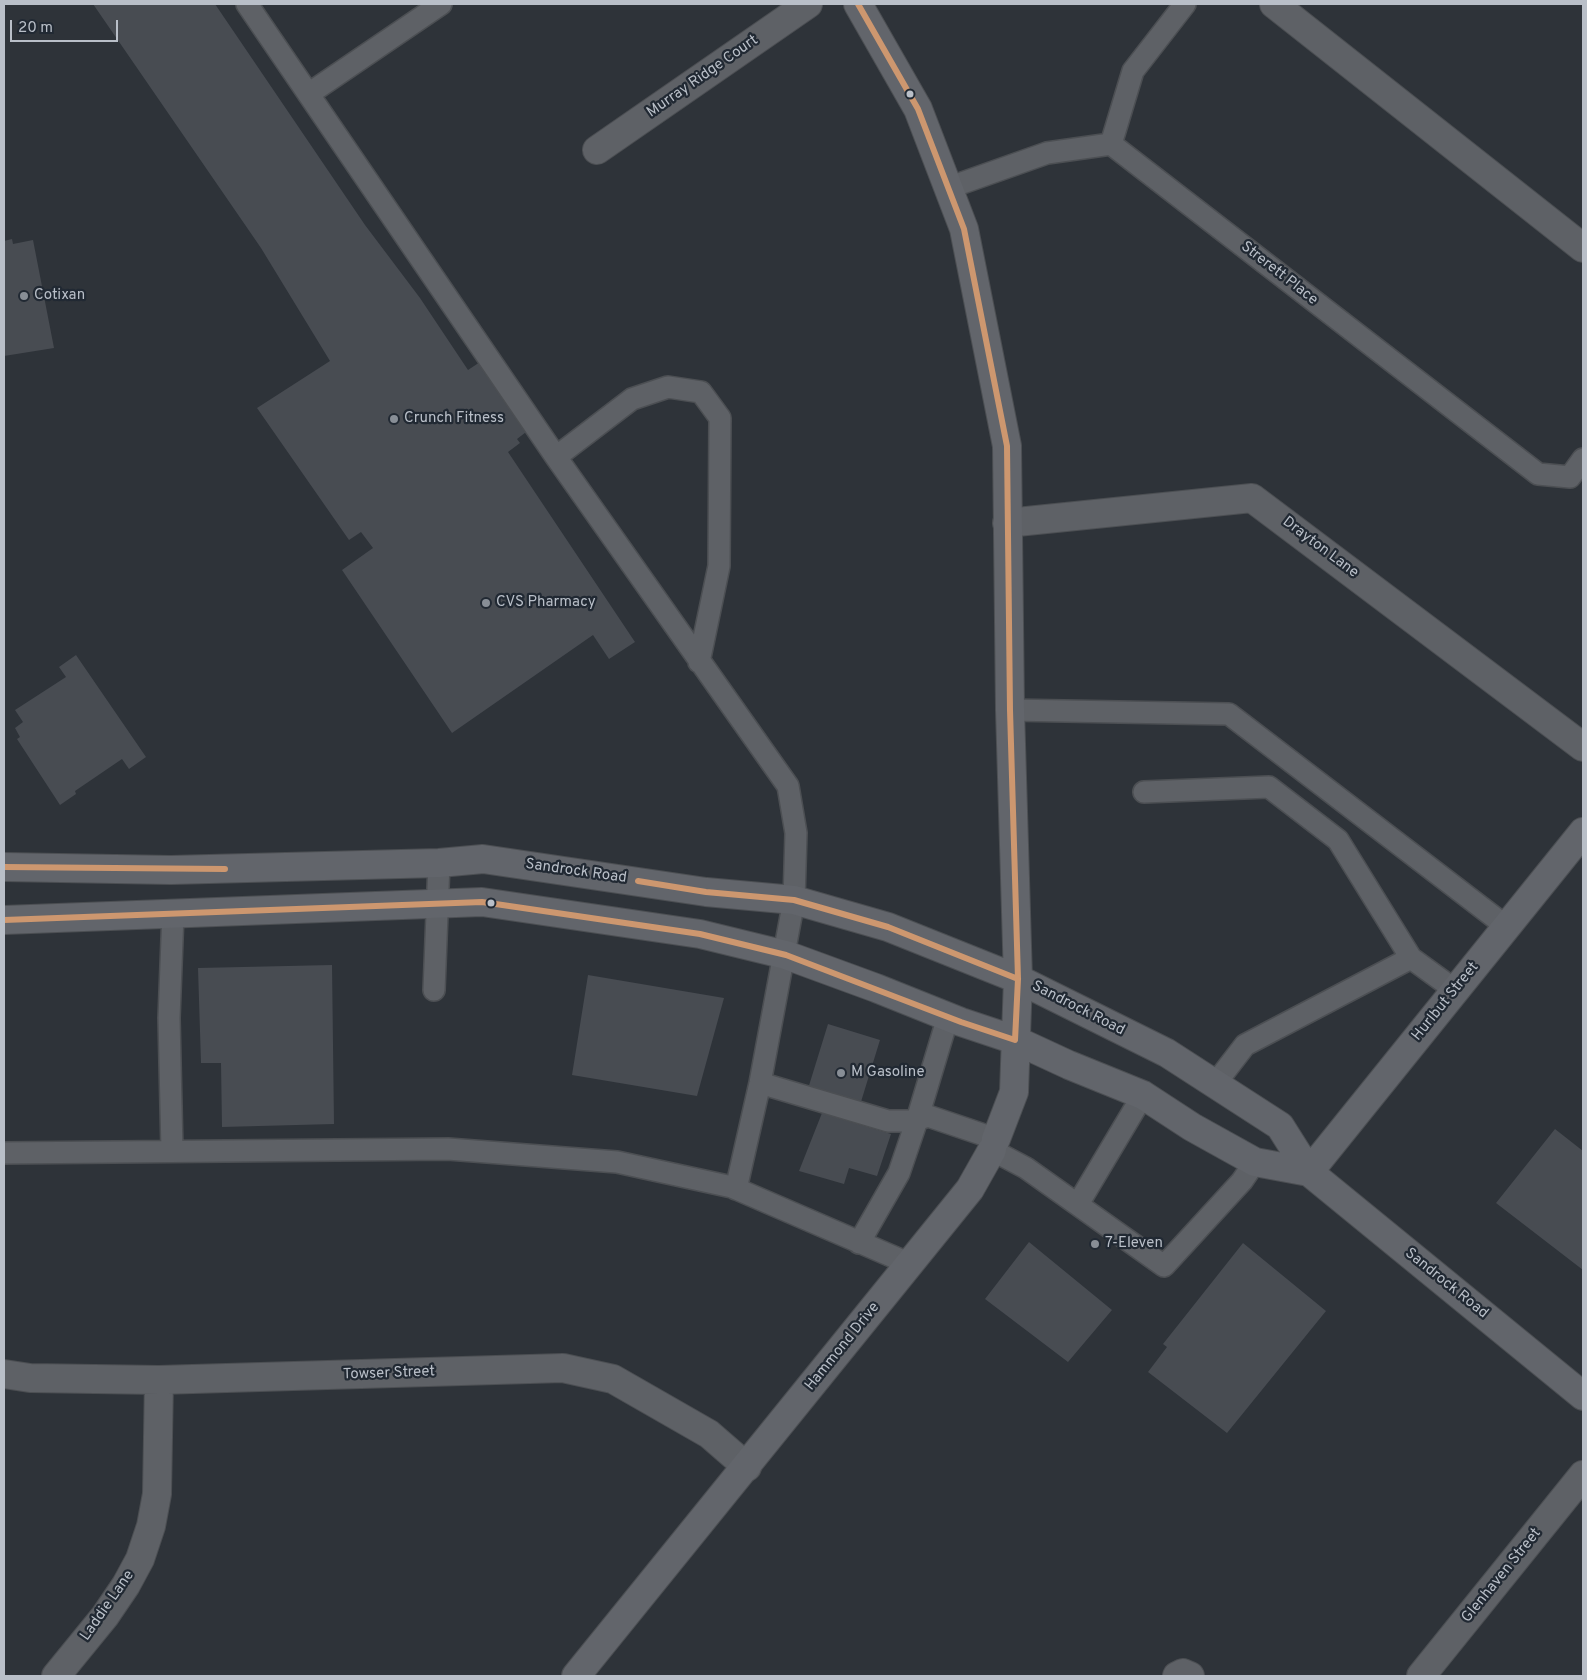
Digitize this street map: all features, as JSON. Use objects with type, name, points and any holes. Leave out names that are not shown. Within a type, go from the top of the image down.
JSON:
[{"type":"main road","name":"Hammond Drive","points":[[576,1676],[970,1190],[994,1144],[1014,1092],[1018,979],[1010,710],[1006,446],[964,230],[918,109],[858,4]]},
{"type":"main road","name":"Hurlbut Street","points":[[1309,1172],[1583,832]]},
{"type":"main road","name":"Sandrock Road","points":[[4,867],[171,870],[439,863],[483,859],[706,892],[794,900],[888,927],[1018,979],[1167,1053],[1280,1126],[1309,1172],[1583,1396]]},
{"type":"main road","name":"Sandrock Road","points":[[4,920],[482,902],[700,934],[786,955],[948,1017],[1015,1040],[1069,1065],[1143,1095],[1192,1127],[1255,1162],[1309,1172]]},
{"type":"street","name":"Murray Ridge Court","points":[[597,150],[808,4]]},
{"type":"street","points":[[1274,4],[1583,248]]},
{"type":"street","name":"Drayton Lane","points":[[1008,523],[1252,498],[1583,747]]},
{"type":"street","name":"Towser Street","points":[[4,1374],[30,1378],[159,1380],[563,1368],[613,1379],[709,1434],[747,1467]]},
{"type":"street","name":"Laddie Lane","points":[[56,1676],[105,1616],[126,1585],[140,1558],[151,1526],[157,1494],[159,1380]]},
{"type":"street","name":"Glenhaven Street","points":[[1421,1676],[1583,1475]]},
{"type":"street","points":[[1177,1676],[1183,1673],[1190,1676]]},
{"type":"lane","points":[[247,4],[310,93],[556,457],[679,631],[698,662],[743,721],[788,786],[796,833],[794,900],[786,955],[736,1189]]},
{"type":"lane","points":[[310,93],[441,4]]},
{"type":"lane","points":[[948,188],[1047,153],[1112,144],[1133,72],[1185,4]]},
{"type":"lane","name":"Strerett Place","points":[[1112,144],[1538,474],[1570,476],[1583,459]]},
{"type":"lane","points":[[556,457],[632,399],[668,387],[701,392],[720,418],[720,566],[698,662]]},
{"type":"lane","points":[[1010,710],[1229,714],[1507,927]]},
{"type":"lane","points":[[1144,792],[1269,787],[1338,840],[1411,958],[1455,990]]},
{"type":"lane","points":[[434,990],[439,863]]},
{"type":"lane","points":[[172,1151],[169,1018],[173,913]]},
{"type":"lane","points":[[1215,1084],[1246,1045],[1411,958]]},
{"type":"lane","points":[[859,1243],[899,1173],[918,1120],[948,1017]]},
{"type":"lane","points":[[760,1083],[888,1121],[918,1120],[928,1116],[994,1144],[1164,1266],[1242,1181],[1255,1162]]},
{"type":"lane","points":[[1078,1204],[1143,1095]]},
{"type":"lane","points":[[4,1153],[448,1149],[617,1162],[736,1189],[910,1264]]},
{"type":"building","points":[[93,4],[215,4],[365,225],[420,298],[468,370],[483,360],[530,429],[517,439],[520,443],[508,452],[635,642],[609,659],[593,635],[452,733],[342,570],[373,548],[361,532],[349,540],[257,408],[330,361],[261,248]]},
{"type":"building","name":"Cotixan","points":[[12,239],[13,244],[33,240],[54,348],[4,356],[4,241]]},
{"type":"building","points":[[76,655],[146,757],[129,769],[122,759],[75,791],[76,794],[60,805],[17,739],[20,737],[15,728],[23,722],[15,710],[66,677],[59,667]]},
{"type":"building","points":[[332,965],[334,1124],[222,1127],[221,1063],[201,1063],[198,968]]},
{"type":"building","points":[[588,975],[724,998],[697,1096],[572,1075]]},
{"type":"building","name":"M Gasoline","points":[[828,1024],[880,1040],[860,1105],[807,1092]]},
{"type":"building","points":[[822,1113],[891,1134],[877,1176],[849,1168],[844,1184],[799,1171]]},
{"type":"building","points":[[1555,1129],[1583,1151],[1583,1270],[1496,1203]]},
{"type":"building","points":[[1029,1242],[1112,1310],[1068,1362],[985,1299]]},
{"type":"building","points":[[1243,1243],[1326,1311],[1227,1433],[1148,1372],[1167,1347],[1163,1344]]},
{"type":"transit line","points":[[4,920],[482,902],[700,934],[786,955],[961,1022],[1015,1040],[1018,979],[1010,710],[1007,446],[964,229],[918,109],[858,4]]},
{"type":"transit line","points":[[4,867],[225,869]]},
{"type":"transit line","points":[[638,881],[706,892],[794,900],[888,927],[1018,979]]},
{"type":"place","name":"Cotixan","points":[[24,296]]},
{"type":"place","name":"Crunch Fitness","points":[[394,419]]},
{"type":"place","name":"CVS Pharmacy","points":[[486,603]]},
{"type":"place","name":"M Gasoline","points":[[841,1073]]},
{"type":"place","name":"7-Eleven","points":[[1095,1244]]}]
